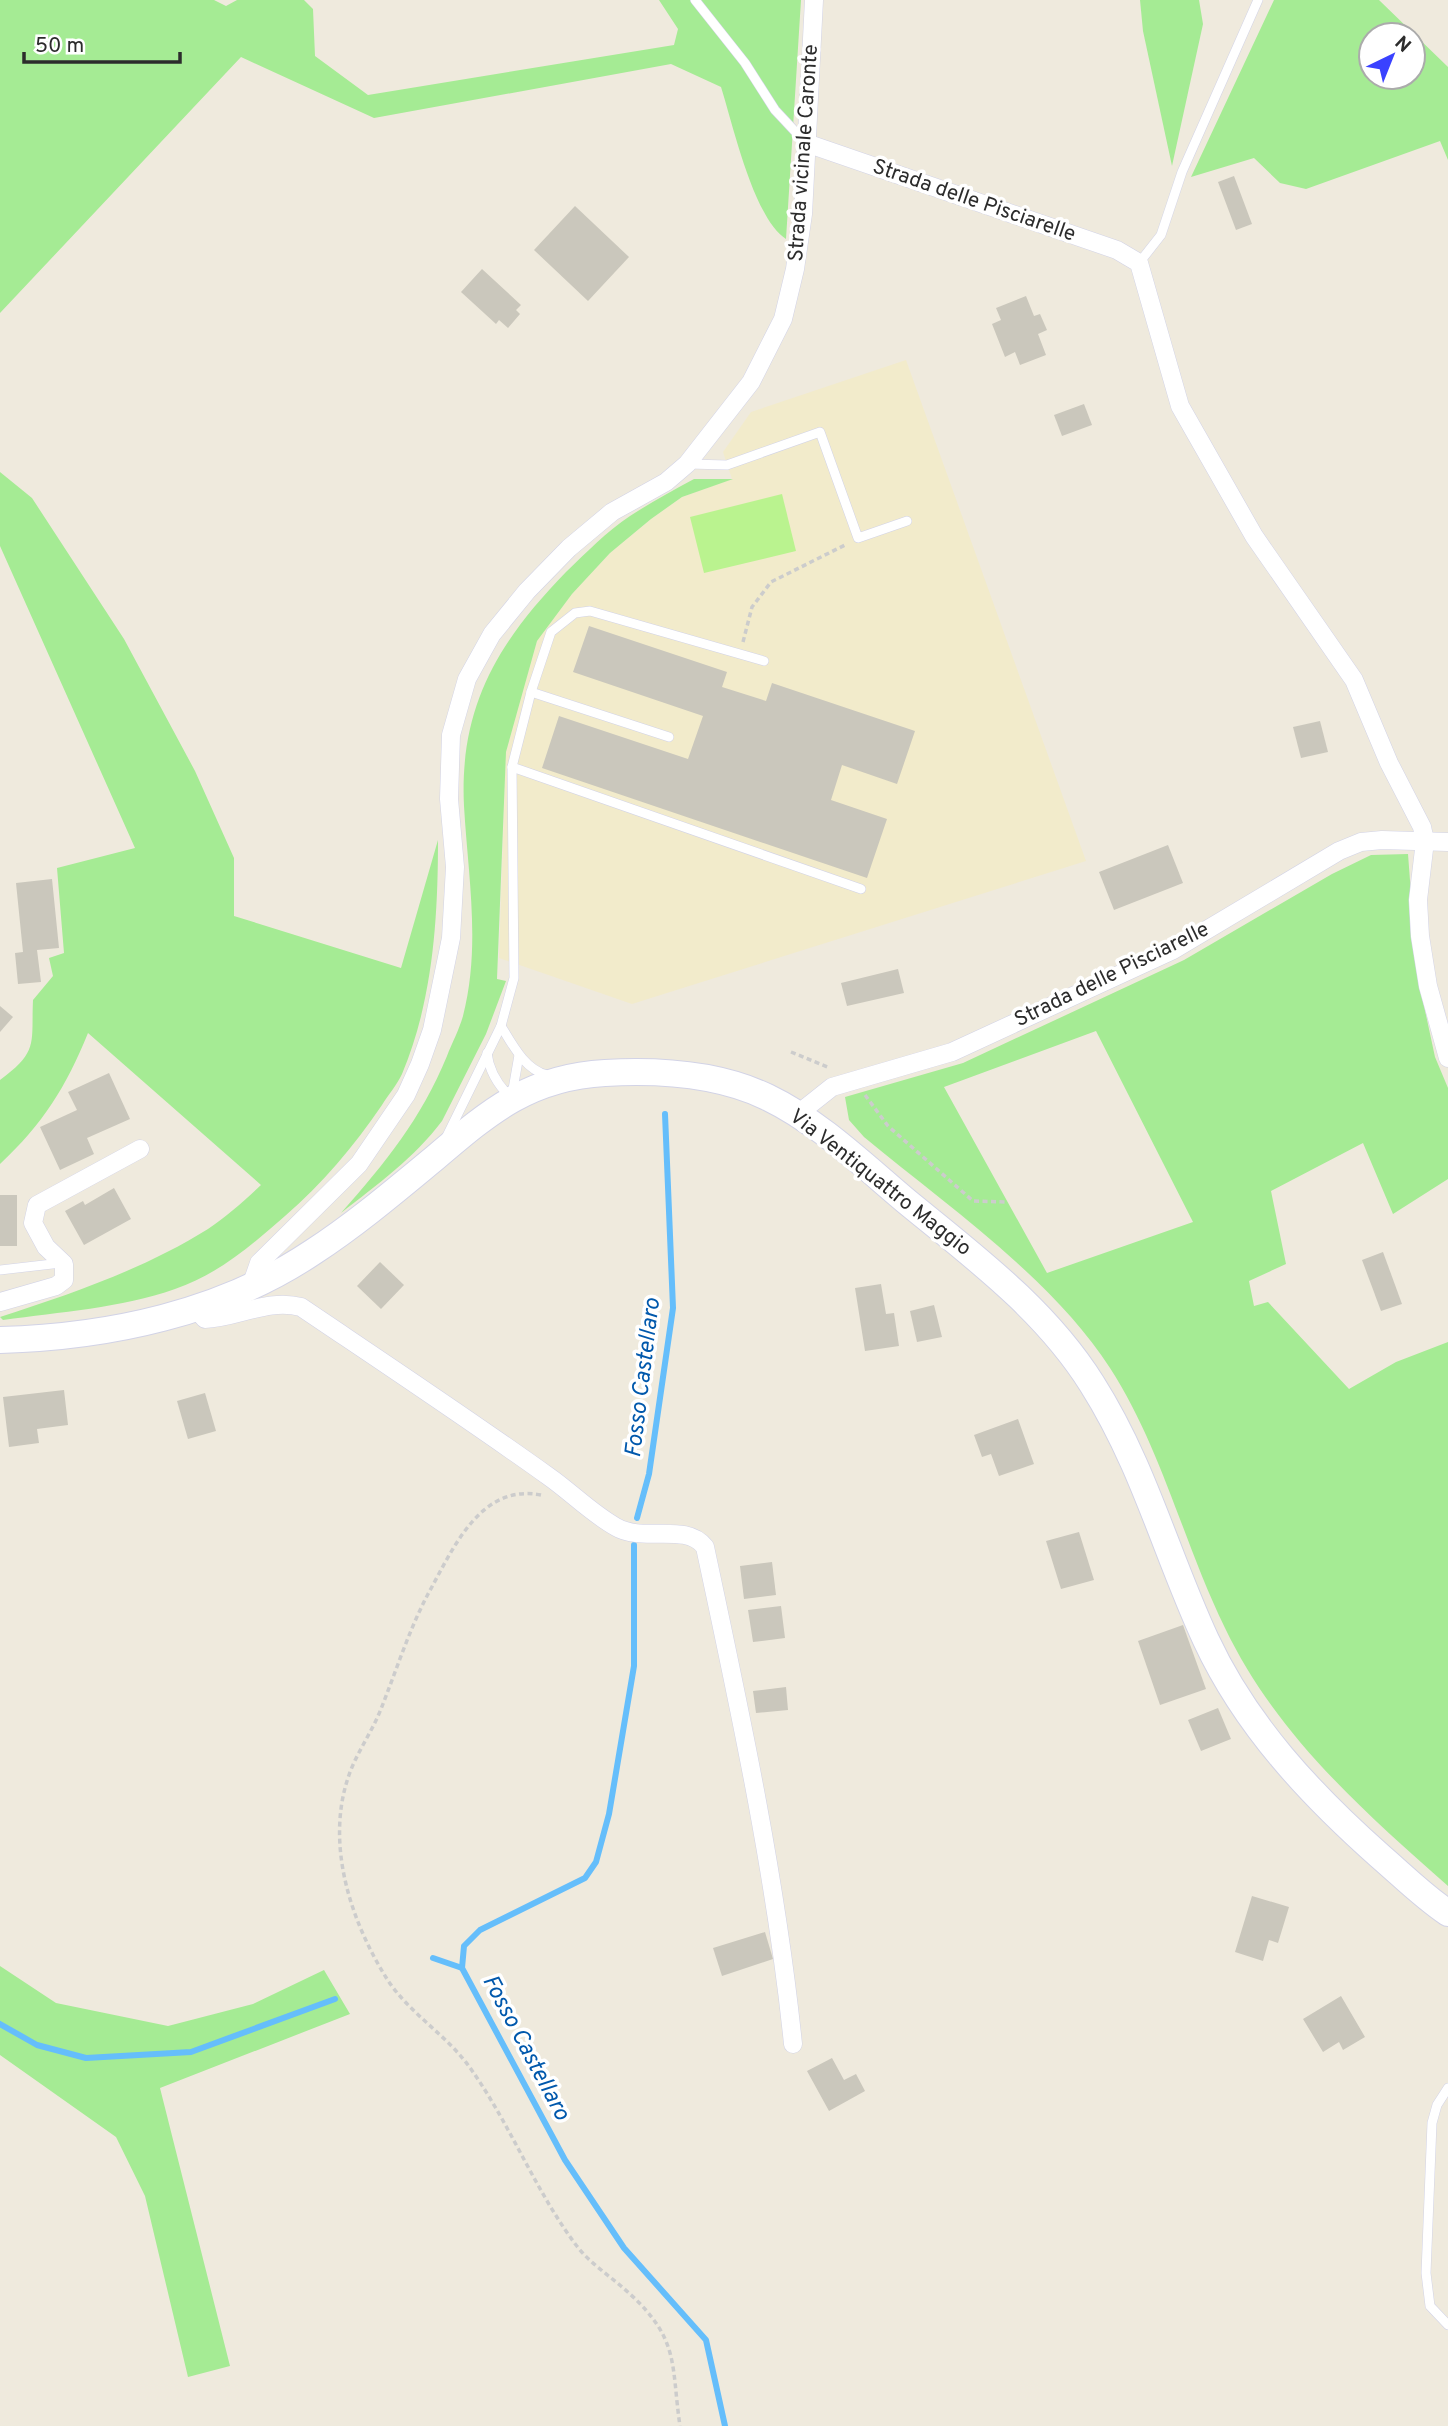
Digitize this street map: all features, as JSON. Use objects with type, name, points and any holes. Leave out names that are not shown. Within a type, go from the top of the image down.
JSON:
[{"type":"main road","name":"Via Ventiquattro Maggio","points":[[3,1344],[164,1320],[251,1286],[314,1251],[438,1155],[481,1117],[511,1098],[563,1079],[600,1073],[680,1075],[764,1095],[798,1114],[856,1159],[1009,1287],[1059,1337],[1091,1381],[1130,1450],[1206,1640],[1241,1705],[1280,1756],[1339,1819],[1448,1913]]},
{"type":"street","name":"Strada vicinale Caronte","points":[[251,1286],[259,1263],[359,1164],[406,1095],[420,1064],[432,1030],[451,938],[454,867],[449,799],[452,735],[467,680],[492,634],[527,591],[569,548],[612,512],[666,482],[687,464],[751,382],[783,319],[795,269],[803,214],[814,0]]},
{"type":"street","name":"Strada delle Pisciarelle","points":[[806,143],[1117,250],[1139,263]]},
{"type":"street","points":[[1139,263],[1180,407],[1254,536],[1354,680],[1389,763],[1422,827],[1424,841],[1418,900],[1420,936],[1428,986],[1448,1058]]},
{"type":"street","name":"Strada delle Pisciarelle","points":[[798,1114],[832,1087],[952,1052],[1173,950],[1361,842],[1448,842]]},
{"type":"street","points":[[0,1302],[56,1286],[64,1280],[64,1264],[37,1236],[32,1215],[37,1205],[140,1149]]},
{"type":"street","points":[[195,1308],[205,1319],[223,1318],[278,1304],[301,1307],[618,1529],[646,1536],[689,1535],[698,1538],[705,1547],[784,1959],[793,2044]]},
{"type":"lane","points":[[695,0],[745,63],[775,110],[806,143]]},
{"type":"lane","points":[[1139,263],[1161,235],[1182,172],[1258,0]]},
{"type":"lane","points":[[687,464],[727,465],[820,432],[858,538],[907,521]]},
{"type":"lane","points":[[438,1155],[502,1026],[514,978],[512,767],[531,692],[551,632],[575,613],[590,611],[764,662]]},
{"type":"lane","points":[[531,692],[670,737]]},
{"type":"lane","points":[[512,767],[861,890]]},
{"type":"lane","points":[[502,1026],[519,1055],[540,1074],[563,1079]]},
{"type":"lane","points":[[487,1053],[488,1065],[499,1085],[511,1098]]},
{"type":"lane","points":[[511,1098],[519,1055]]},
{"type":"lane","points":[[0,1270],[64,1264]]},
{"type":"lane","points":[[1448,2088],[1437,2105],[1432,2123],[1426,2273],[1430,2306],[1448,2325]]},
{"type":"path","points":[[739,654],[752,607],[771,582],[858,538]]},
{"type":"path","points":[[791,1052],[854,1079],[888,1126],[972,1201],[1008,1202]]},
{"type":"path","points":[[565,1490],[552,1497],[511,1493],[487,1507],[452,1551],[422,1605],[370,1736],[350,1771],[342,1795],[339,1844],[346,1888],[372,1953],[389,1982],[470,2068],[561,2225],[582,2253],[630,2294],[664,2332],[672,2350],[680,2426]]},
{"type":"shaded area","points":[[906,360],[1086,861],[632,1004],[499,958],[506,752],[537,641],[572,594],[610,553],[682,497],[732,479],[723,452],[751,412]]},
{"type":"green space","points":[[0,0],[214,0],[226,6],[237,0],[304,0],[313,9],[315,56],[368,95],[674,45],[678,29],[659,0],[801,0],[786,239],[764,212],[755,192],[738,147],[721,87],[671,64],[374,118],[241,57],[0,313]]},
{"type":"green space","points":[[1140,0],[1199,0],[1203,24],[1172,166],[1143,31]]},
{"type":"green space","points":[[1274,0],[1379,0],[1401,21],[1357,21],[1357,91],[1427,91],[1427,47],[1448,67],[1448,160],[1440,141],[1306,189],[1280,183],[1254,158],[1191,177]]},
{"type":"green space","points":[[0,472],[32,498],[124,639],[195,771],[234,858],[234,916],[401,968],[438,840],[432,959],[421,1017],[412,1046],[395,1086],[325,1178],[247,1248],[190,1283],[112,1305],[3,1320],[0,1317],[107,1279],[184,1243],[222,1219],[261,1185],[88,1033],[52,1104],[29,1134],[0,1164],[0,1080],[27,1054],[32,1037],[33,1000],[53,976],[49,958],[64,953],[57,868],[135,848],[0,546]]},
{"type":"green space","points":[[694,479],[733,479],[682,497],[651,519],[610,553],[572,594],[537,641],[506,752],[497,979],[506,981],[486,1034],[442,1121],[407,1159],[341,1213],[373,1176],[414,1120],[437,1079],[463,1016],[472,937],[464,770],[468,737],[476,706],[488,677],[521,624],[581,557],[630,516]]},
{"type":"green space","points":[[782,494],[796,551],[704,573],[690,517]]},
{"type":"green space","points":[[1408,854],[1417,973],[1435,1057],[1448,1088],[1448,1179],[1393,1214],[1363,1143],[1271,1191],[1286,1264],[1249,1281],[1254,1306],[1268,1302],[1349,1389],[1396,1362],[1448,1342],[1448,1886],[1323,1768],[1269,1702],[1225,1628],[1144,1431],[1110,1368],[1086,1335],[1059,1303],[996,1244],[864,1137],[849,1120],[845,1097],[963,1063],[1184,960],[1332,874],[1371,855]],"holes":[[[1096,1031],[1193,1222],[1047,1273],[944,1087]]]},
{"type":"green space","points":[[0,1966],[56,2003],[168,2026],[253,2004],[324,1970],[350,2014],[160,2088],[230,2366],[188,2377],[145,2196],[116,2137],[0,2055]]},
{"type":"building","points":[[1234,176],[1252,224],[1236,230],[1218,182]]},
{"type":"building","points":[[575,206],[629,257],[588,301],[534,250]]},
{"type":"building","points":[[482,269],[521,305],[516,310],[520,314],[508,328],[499,320],[496,324],[461,292]]},
{"type":"building","points":[[1026,296],[1034,316],[1040,314],[1047,330],[1038,334],[1046,355],[1020,365],[1015,352],[1005,357],[992,324],[1001,320],[996,308]]},
{"type":"building","points":[[1084,404],[1092,425],[1062,436],[1054,415]]},
{"type":"building","points":[[589,626],[727,672],[722,687],[766,701],[772,683],[915,731],[897,784],[842,765],[831,800],[887,819],[867,878],[542,768],[559,716],[688,759],[703,716],[573,672]]},
{"type":"building","points":[[1320,721],[1328,752],[1301,758],[1293,727]]},
{"type":"building","points":[[1168,845],[1183,883],[1114,910],[1099,872]]},
{"type":"building","points":[[52,879],[59,948],[37,950],[41,982],[18,984],[15,953],[23,952],[16,883]]},
{"type":"building","points":[[898,969],[904,993],[847,1006],[841,983]]},
{"type":"building","points":[[0,1006],[13,1017],[0,1032]]},
{"type":"building","points":[[109,1073],[130,1119],[87,1138],[94,1154],[60,1170],[40,1127],[77,1110],[68,1092]]},
{"type":"building","points":[[114,1188],[131,1219],[84,1245],[65,1211],[83,1201],[85,1205]]},
{"type":"building","points":[[0,1195],[17,1195],[17,1246],[0,1246]]},
{"type":"building","points":[[1383,1252],[1402,1304],[1381,1311],[1362,1260]]},
{"type":"building","points":[[380,1262],[404,1285],[381,1309],[357,1286]]},
{"type":"building","points":[[881,1284],[886,1314],[894,1313],[899,1346],[865,1351],[855,1288]]},
{"type":"building","points":[[934,1305],[942,1337],[917,1342],[910,1311]]},
{"type":"building","points":[[64,1390],[68,1425],[37,1429],[39,1443],[9,1447],[3,1397]]},
{"type":"building","points":[[205,1393],[216,1431],[188,1439],[177,1401]]},
{"type":"building","points":[[1018,1419],[1034,1464],[999,1476],[991,1454],[982,1457],[974,1435]]},
{"type":"building","points":[[1079,1532],[1094,1580],[1061,1589],[1046,1541]]},
{"type":"building","points":[[772,1562],[776,1595],[744,1599],[740,1566]]},
{"type":"building","points":[[781,1606],[785,1638],[753,1642],[748,1610]]},
{"type":"building","points":[[1183,1625],[1206,1689],[1160,1705],[1138,1641]]},
{"type":"building","points":[[786,1687],[788,1710],[756,1713],[753,1691]]},
{"type":"building","points":[[1218,1708],[1231,1739],[1201,1751],[1188,1720]]},
{"type":"building","points":[[1252,1896],[1289,1907],[1278,1943],[1269,1940],[1263,1961],[1235,1952]]},
{"type":"building","points":[[765,1932],[773,1959],[722,1976],[713,1948]]},
{"type":"building","points":[[1341,1996],[1365,2037],[1343,2050],[1339,2042],[1323,2052],[1303,2019]]},
{"type":"building","points":[[832,2058],[844,2080],[856,2074],[865,2091],[829,2111],[807,2071]]},
{"type":"waterway","name":"Fosso Castellaro","points":[[637,1518],[649,1474],[673,1308],[665,1114]]},
{"type":"waterway","name":"Fosso Castellaro","points":[[634,1545],[634,1666],[609,1814],[596,1862],[585,1878],[480,1930],[464,1946],[462,1968],[565,2160],[624,2248],[706,2340],[725,2426]]},
{"type":"waterway","points":[[433,1958],[462,1968]]},
{"type":"waterway","points":[[0,2024],[37,2045],[86,2058],[191,2052],[335,1999]]}]
